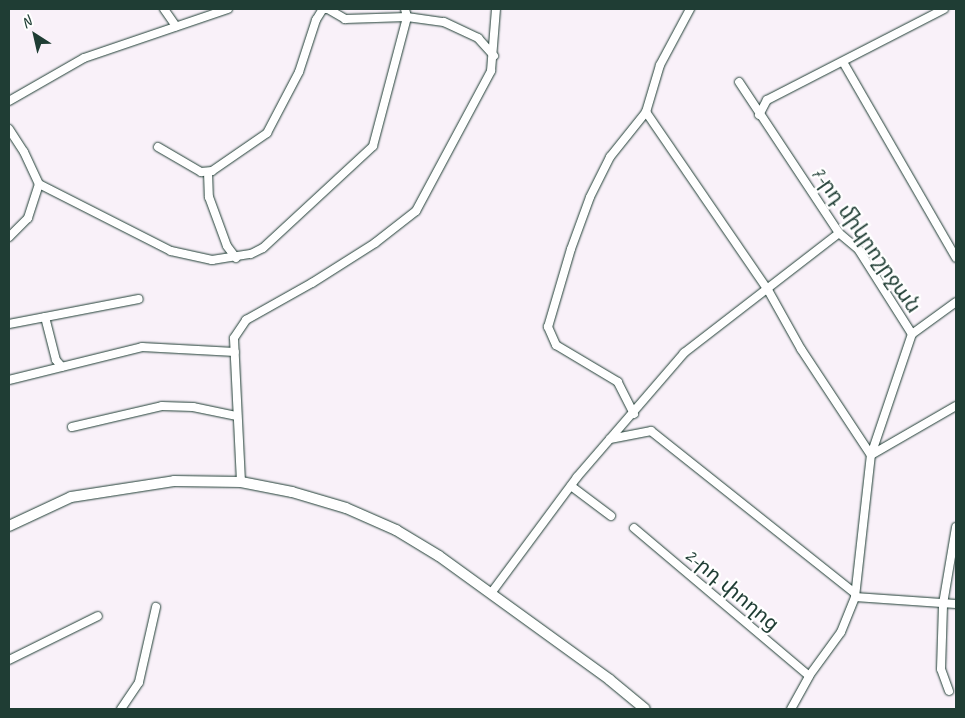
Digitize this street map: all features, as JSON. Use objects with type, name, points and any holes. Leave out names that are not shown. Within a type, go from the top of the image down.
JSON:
[{"type":"main road","points":[[9,526],[71,497],[174,481],[241,482],[292,492],[346,508],[396,530],[492,592],[645,709]]},
{"type":"street","points":[[164,9],[176,26]]},
{"type":"street","points":[[9,101],[84,58],[228,9]]},
{"type":"street","points":[[158,147],[201,172],[208,172],[267,133],[300,72],[316,20],[322,9],[328,9],[345,19],[406,13],[455,26],[478,38],[494,56]]},
{"type":"street","points":[[241,482],[234,338],[246,320],[312,283],[375,243],[416,211],[466,122],[490,71],[494,56],[496,9]]},
{"type":"street","points":[[634,414],[618,382],[556,345],[548,327],[570,249],[590,197],[610,157],[646,112],[660,65],[690,9]]},
{"type":"street","points":[[759,116],[767,100],[944,9]]},
{"type":"street","points":[[9,129],[24,152],[38,184],[171,251],[212,260],[236,258],[263,248],[373,146],[406,13]]},
{"type":"street","points":[[842,62],[956,258]]},
{"type":"street","name":"7-րդ միկրոշրջան","points":[[739,82],[759,116],[838,233],[858,250],[912,334],[871,455],[855,595],[841,632],[809,676],[791,709]]},
{"type":"street","points":[[646,112],[768,290],[801,349],[871,455],[956,406]]},
{"type":"street","points":[[208,172],[208,197],[227,246],[236,258]]},
{"type":"street","points":[[9,237],[28,218],[38,184]]},
{"type":"street","points":[[492,592],[571,486],[684,353],[768,290],[838,233]]},
{"type":"street","points":[[9,324],[139,299]]},
{"type":"street","points":[[912,334],[956,302]]},
{"type":"street","points":[[45,317],[56,360],[62,367]]},
{"type":"street","points":[[9,380],[142,348],[235,352]]},
{"type":"street","points":[[72,427],[162,406],[193,407],[237,416]]},
{"type":"street","points":[[610,439],[651,431],[855,595],[956,604]]},
{"type":"street","points":[[571,486],[611,516]]},
{"type":"street","points":[[949,691],[942,669],[942,604],[956,527]]},
{"type":"street","name":"2-րդ փողոց","points":[[634,528],[809,676]]},
{"type":"street","points":[[120,709],[139,682],[156,607]]},
{"type":"street","points":[[9,660],[98,616]]}]
